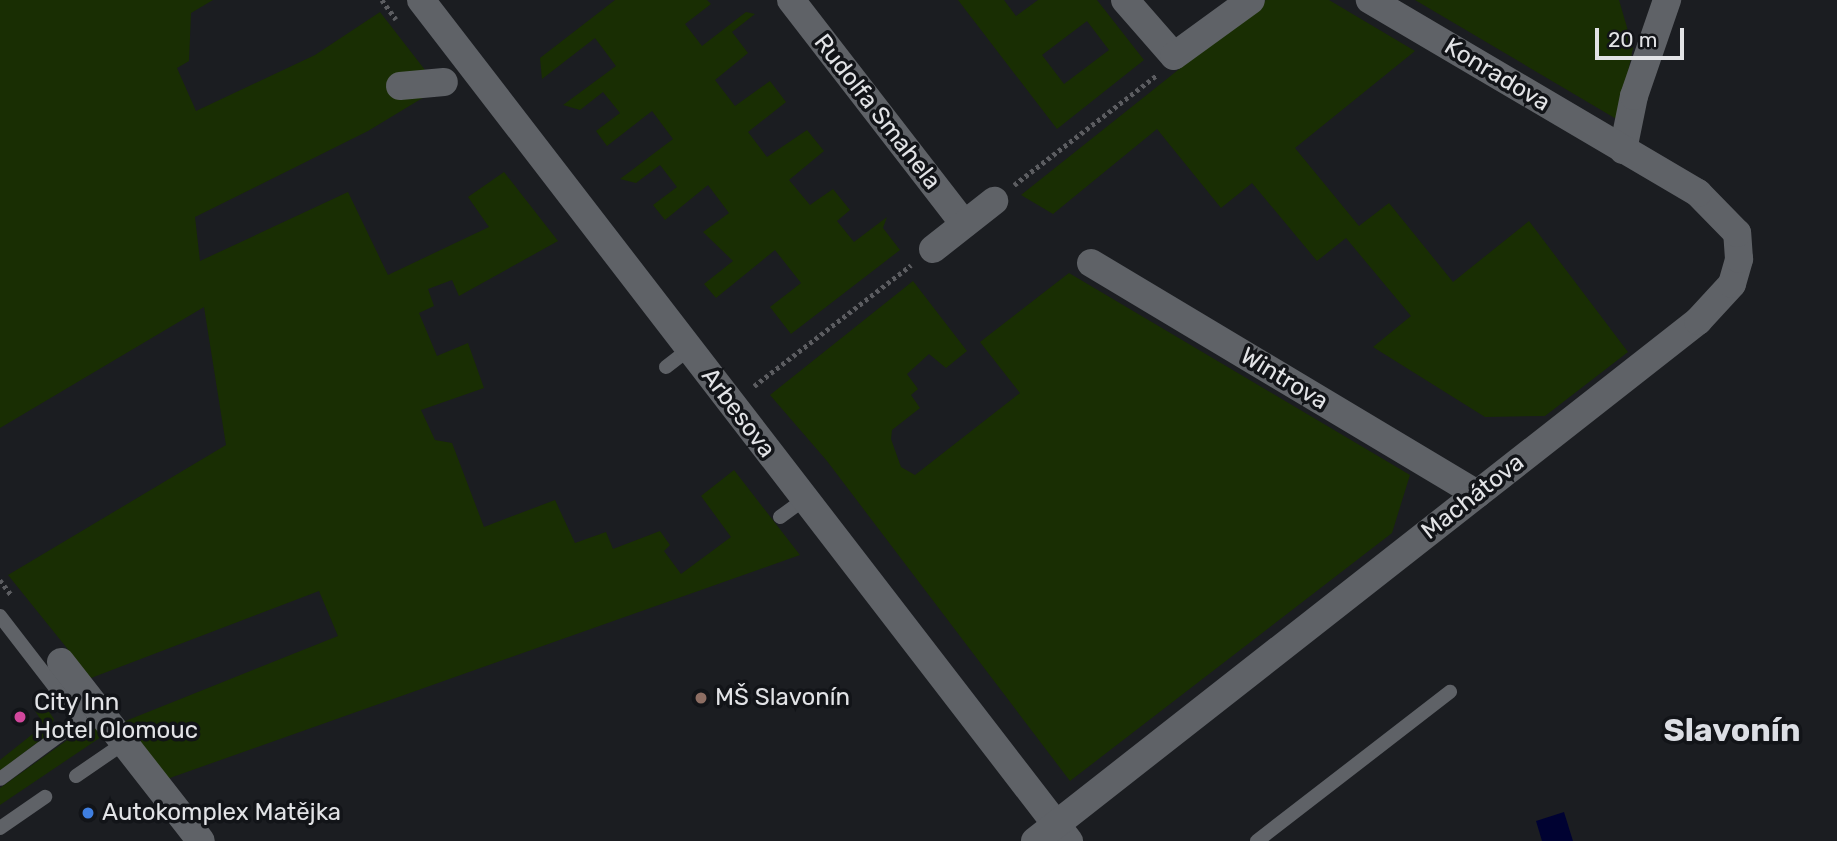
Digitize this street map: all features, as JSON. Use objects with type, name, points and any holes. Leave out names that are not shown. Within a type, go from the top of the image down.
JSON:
[{"type":"street","name":"Arbesova","points":[[421,0],[805,499],[1054,835]]},
{"type":"street","name":"Rudolfa Smahela","points":[[790,0],[964,225]]},
{"type":"street","points":[[1125,0],[1174,55],[1251,0]]},
{"type":"street","name":"Konradova","points":[[1370,0],[1623,150]]},
{"type":"street","points":[[1623,150],[1634,96],[1667,0]]},
{"type":"street","points":[[400,86],[444,82]]},
{"type":"street","name":"Machátova","points":[[1054,835],[1477,494],[1698,321],[1732,284],[1739,259],[1737,233],[1698,194],[1623,150]]},
{"type":"street","points":[[933,249],[994,201]]},
{"type":"street","name":"Wintrova","points":[[1091,264],[1477,494]]},
{"type":"street","points":[[61,662],[201,841]]},
{"type":"lane","points":[[444,82],[471,63]]},
{"type":"lane","points":[[666,367],[690,349]]},
{"type":"lane","points":[[780,517],[805,499]]},
{"type":"lane","points":[[0,616],[80,720],[0,779]]},
{"type":"lane","points":[[1257,841],[1450,692]]},
{"type":"lane","points":[[76,776],[124,743]]},
{"type":"lane","points":[[0,828],[45,797]]},
{"type":"path","points":[[994,201],[1163,70]]},
{"type":"path","points":[[748,391],[933,249]]},
{"type":"green space","points":[[0,0],[213,0],[191,13],[189,61],[177,68],[196,111],[315,55],[380,12],[439,88],[368,131],[195,217],[200,261],[348,192],[388,275],[489,227],[468,197],[504,172],[558,241],[459,296],[452,280],[428,289],[434,306],[419,313],[437,356],[468,343],[484,388],[421,410],[435,440],[452,443],[484,527],[555,500],[575,543],[606,532],[613,549],[660,531],[670,545],[664,551],[681,574],[731,537],[701,496],[734,470],[800,555],[167,779],[123,722],[338,636],[319,591],[91,678],[8,575],[226,445],[204,307],[0,428]]},
{"type":"green space","points":[[615,0],[707,0],[711,4],[685,24],[702,46],[746,12],[755,14],[732,32],[748,53],[715,80],[735,106],[770,81],[786,102],[748,132],[767,157],[807,130],[824,151],[789,180],[810,205],[833,189],[850,210],[837,221],[854,242],[887,217],[883,228],[900,250],[791,334],[770,307],[801,283],[775,250],[716,298],[704,284],[733,261],[703,232],[729,213],[708,185],[665,220],[653,205],[677,187],[660,165],[636,183],[620,179],[673,139],[652,111],[607,146],[596,131],[620,113],[603,92],[580,110],[563,105],[616,66],[595,38],[542,79],[540,58]]},
{"type":"green space","points":[[958,0],[1004,0],[1016,16],[1038,0],[1097,0],[1144,60],[1057,129]],"holes":[[[1087,21],[1109,50],[1064,84],[1042,55]]]},
{"type":"green space","points":[[1266,0],[1329,0],[1415,51],[1295,148],[1359,226],[1389,203],[1453,282],[1529,221],[1628,352],[1545,416],[1485,417],[1373,347],[1411,316],[1346,238],[1317,261],[1252,183],[1221,208],[1157,129],[1053,214],[1021,195]]},
{"type":"green space","points":[[1415,0],[1619,0],[1633,48],[1618,120]]},
{"type":"green space","points":[[1069,273],[1410,475],[1392,533],[1070,781],[827,461],[770,395],[913,281],[967,351],[946,368],[929,354],[907,374],[918,389],[911,395],[920,408],[892,430],[891,439],[901,467],[915,475],[1020,393],[980,342]]},
{"type":"green space","points":[[45,706],[54,719],[47,735],[0,771],[0,760],[44,725],[34,709]]},
{"type":"green space","points":[[94,721],[104,735],[0,805],[0,788]]},
{"type":"shaded area","points":[[1564,812],[1573,841],[1542,841],[1536,821]]},
{"type":"place","name":"MŠ Slavonín","points":[[701,698]]},
{"type":"place","name":"City Inn Hotel Olomouc","points":[[20,717]]},
{"type":"place","name":"Autokomplex Matějka","points":[[88,813]]},
{"type":"district","name":"Slavonín","points":[[1732,730]]}]
